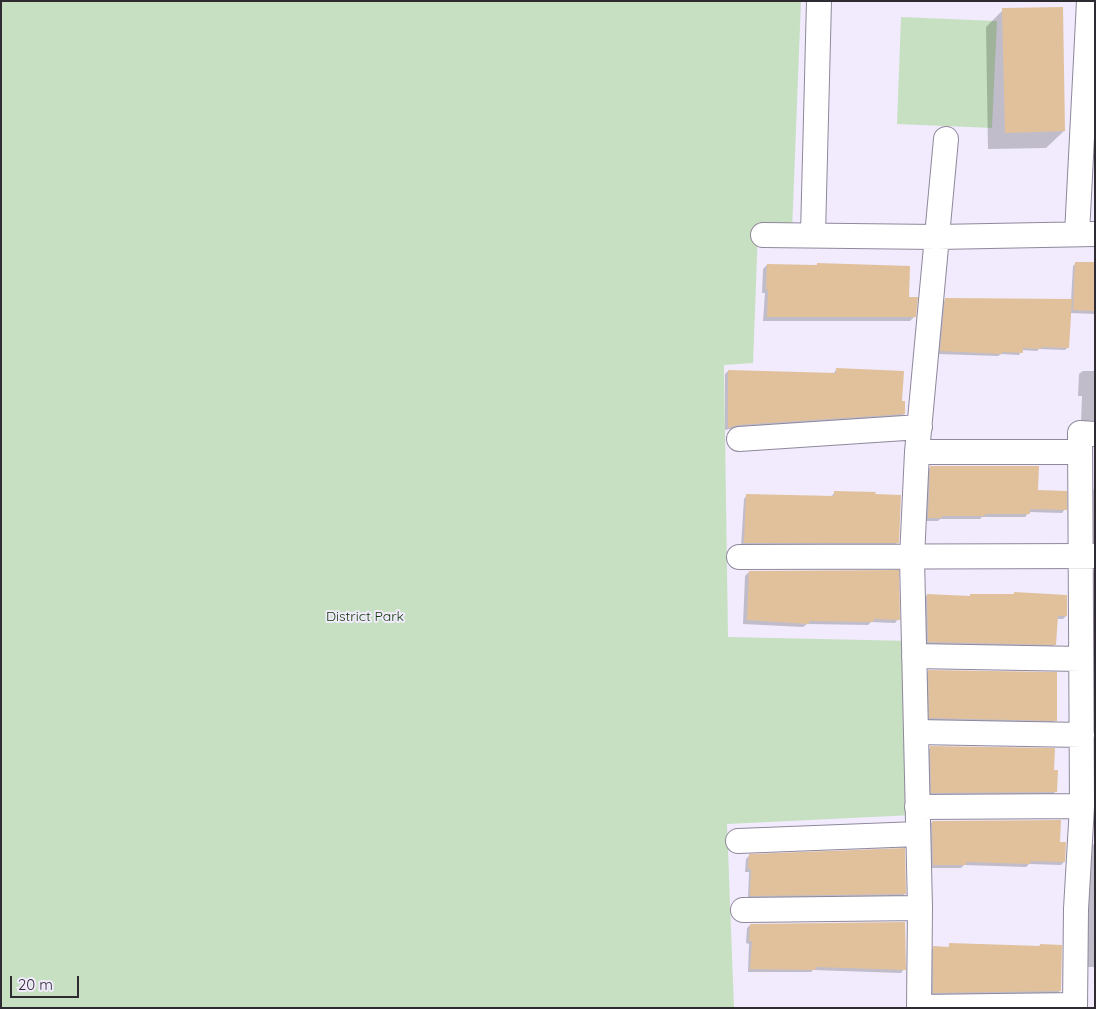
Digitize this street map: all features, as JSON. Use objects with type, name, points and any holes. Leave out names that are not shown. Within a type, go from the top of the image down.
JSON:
[{"type":"street","points":[[813,234],[819,1]]},
{"type":"street","points":[[764,235],[813,234],[937,237],[1086,234],[1089,1]]},
{"type":"street","points":[[946,139],[917,452],[912,558],[920,908],[919,1008],[1075,1006],[1085,909],[1081,658],[1088,556],[1080,433],[1095,434]]},
{"type":"street","points":[[739,439],[920,426]]},
{"type":"street","points":[[917,452],[1080,452]]},
{"type":"street","points":[[739,557],[1088,556]]},
{"type":"street","points":[[914,656],[1081,658]]},
{"type":"street","points":[[916,732],[1082,735]]},
{"type":"street","points":[[917,807],[1082,806]]},
{"type":"street","points":[[738,841],[918,834]]},
{"type":"street","points":[[743,910],[920,908]]},
{"type":"green space","name":"District Park","points":[[1,1],[801,1],[792,231],[758,231],[753,363],[724,365],[728,637],[911,641],[913,815],[727,824],[734,1008],[1,1008]]},
{"type":"green space","points":[[901,17],[997,21],[992,128],[897,124]]},
{"type":"building","points":[[1063,7],[1065,131],[1005,133],[1002,8]]},
{"type":"building","points":[[1075,262],[1095,262],[1095,311],[1073,310]]},
{"type":"building","points":[[817,263],[910,266],[909,297],[918,297],[916,317],[767,317],[767,264],[817,265]]},
{"type":"building","points":[[945,298],[1072,299],[1069,348],[1023,348],[1023,353],[1002,352],[1002,354],[940,351]]},
{"type":"building","points":[[836,368],[904,371],[902,401],[905,401],[905,414],[738,425],[728,428],[728,370],[836,373]]},
{"type":"building","points":[[930,466],[1039,466],[1038,490],[1067,491],[1067,510],[1030,509],[1030,514],[985,514],[985,516],[942,516],[942,518],[928,518]]},
{"type":"building","points":[[834,491],[876,492],[875,494],[901,495],[899,543],[744,543],[746,494],[834,496]]},
{"type":"building","points":[[899,570],[900,620],[874,619],[873,622],[809,621],[809,624],[747,620],[749,571]]},
{"type":"building","points":[[1014,592],[1067,595],[1067,616],[1058,616],[1056,645],[928,642],[927,594],[970,596],[970,594],[1014,594]]},
{"type":"building","points":[[928,670],[1057,672],[1057,721],[929,718]]},
{"type":"building","points":[[930,746],[1055,748],[1054,770],[1058,770],[1057,792],[931,793]]},
{"type":"building","points":[[1061,820],[1060,842],[1066,842],[1065,862],[1031,861],[1030,864],[966,862],[966,865],[933,865],[932,821]]},
{"type":"building","points":[[905,848],[906,894],[750,896],[751,869],[748,869],[749,854]]},
{"type":"building","points":[[905,922],[906,970],[816,967],[815,970],[750,969],[752,941],[749,941],[750,924]]},
{"type":"building","points":[[949,943],[1062,945],[1061,991],[933,993],[933,946],[949,947]]}]
